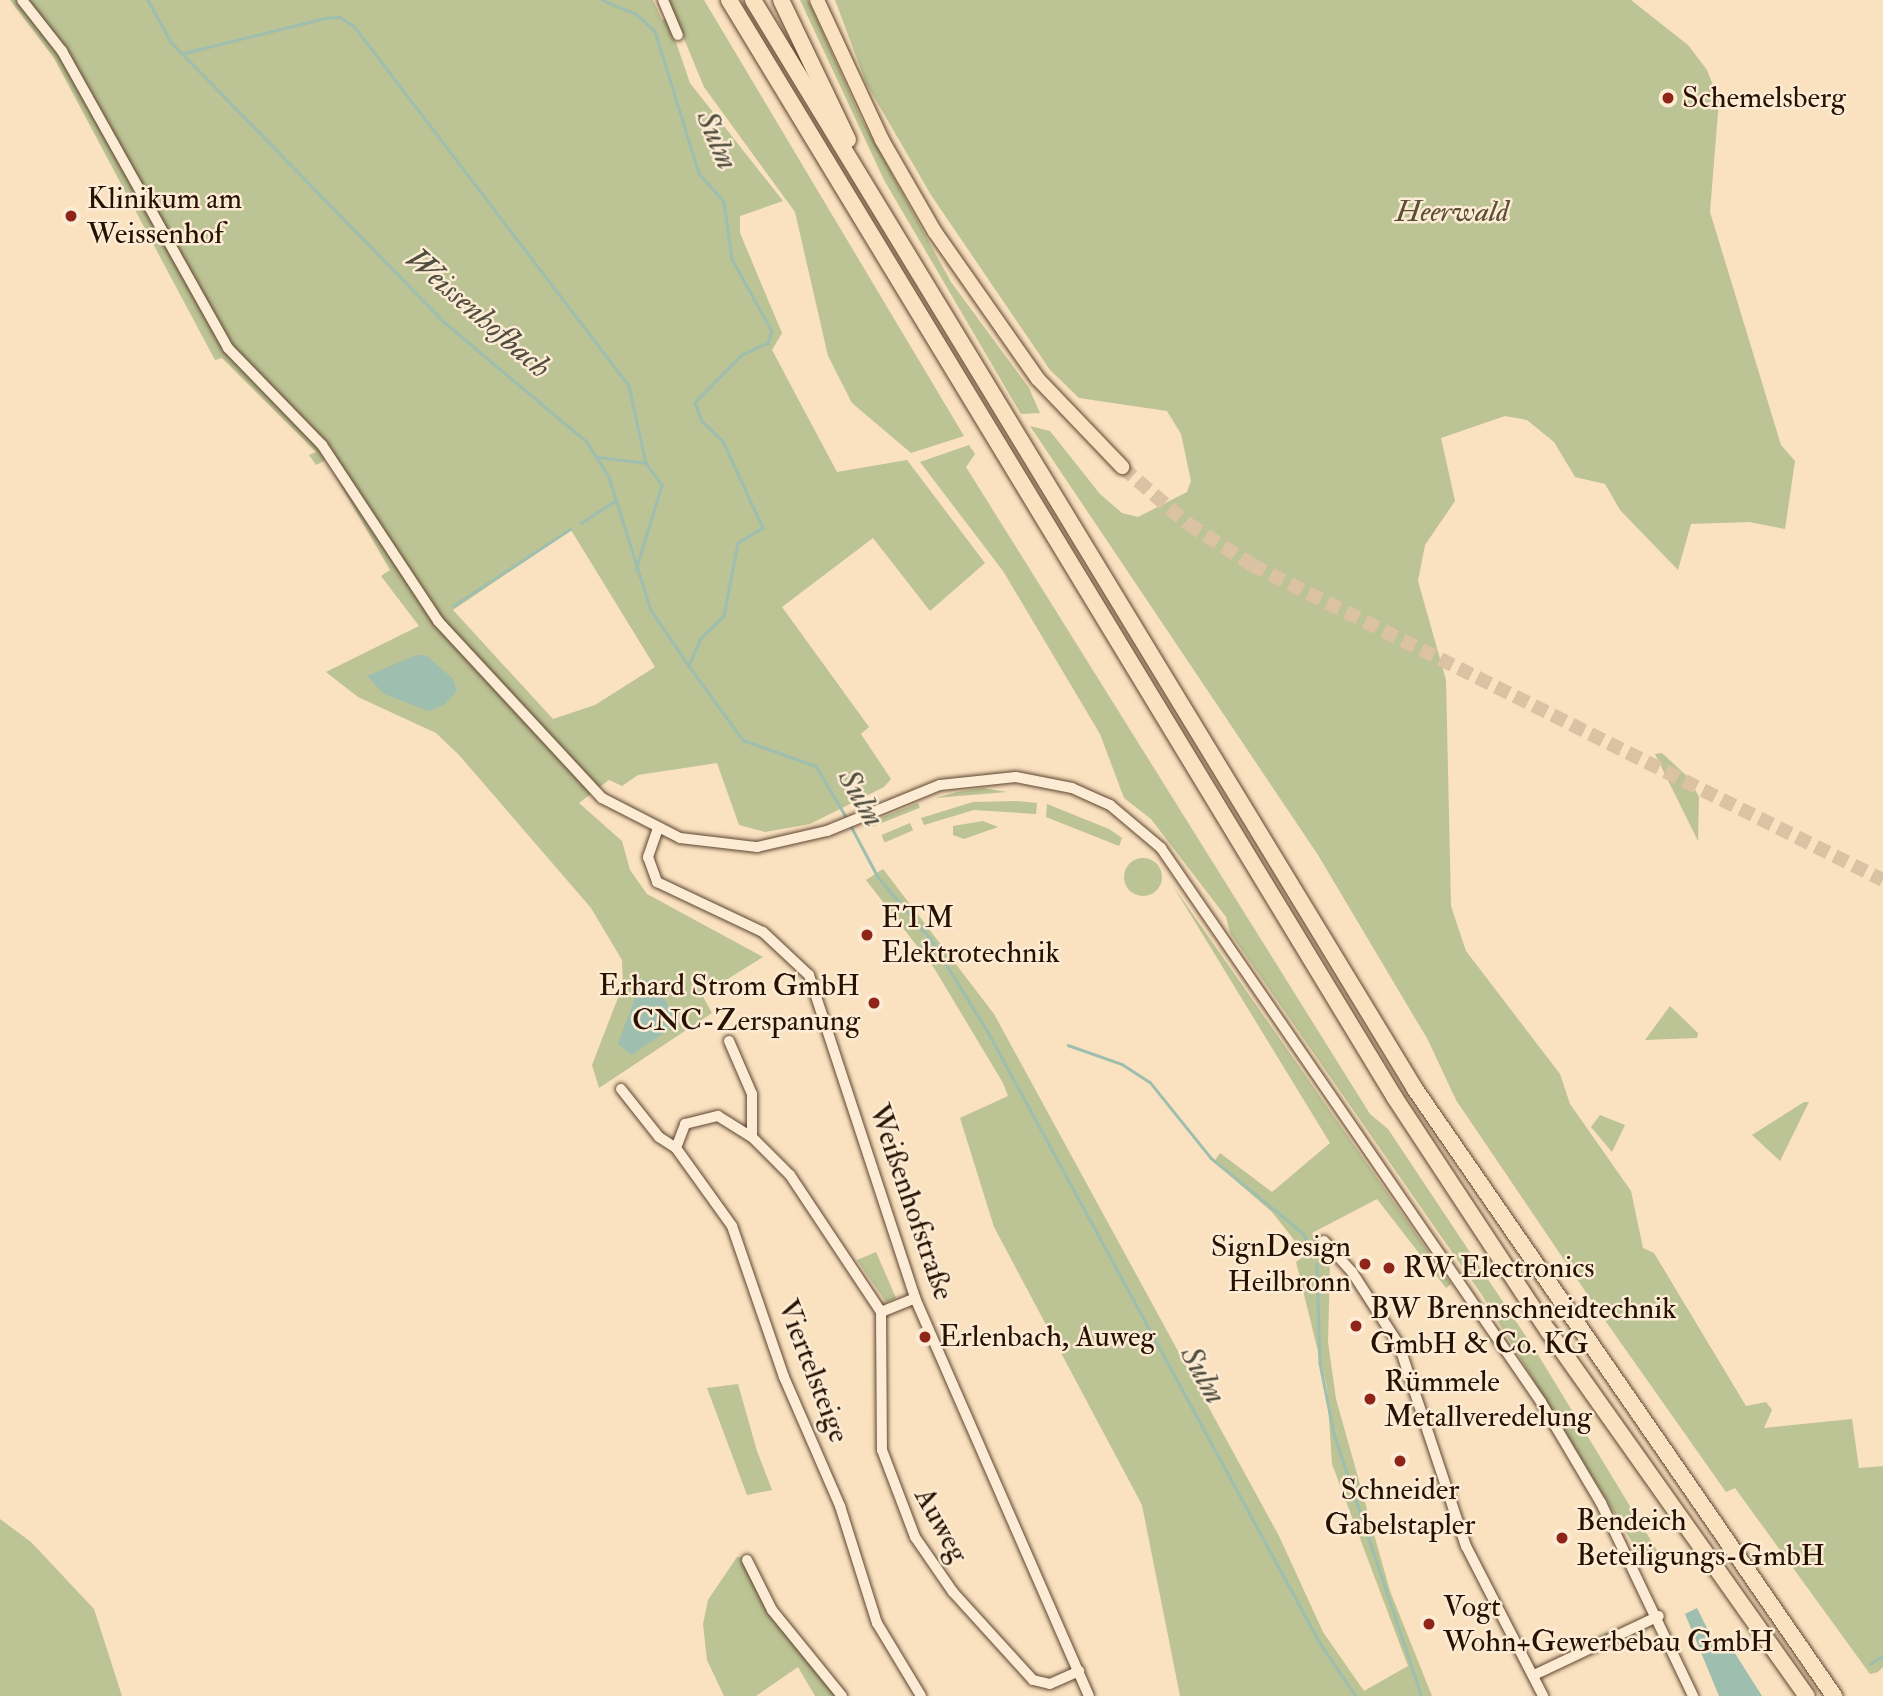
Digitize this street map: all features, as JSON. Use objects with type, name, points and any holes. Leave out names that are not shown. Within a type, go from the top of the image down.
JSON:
[{"type":"highway","points":[[729,0],[980,419],[1402,1109],[1565,1354],[1807,1696]]},
{"type":"highway","points":[[753,0],[1415,1089],[1834,1696]]},
{"type":"highway","points":[[781,0],[872,194]]},
{"type":"main road","points":[[817,0],[882,140],[935,232],[1038,379],[1122,467]]},
{"type":"street","points":[[22,0],[62,51],[228,348],[322,445],[415,591],[503,695],[585,784],[657,831],[716,846],[757,847],[840,825],[940,785],[1016,777],[1089,795],[1146,832],[1490,1321],[1601,1503],[1659,1616],[1693,1696]]},
{"type":"street","points":[[663,0],[678,35]]},
{"type":"street","name":"Weißenhofstraße","points":[[657,831],[648,857],[657,882],[764,932],[809,975],[915,1298],[1089,1696]]},
{"type":"street","points":[[729,1041],[752,1094],[752,1137]]},
{"type":"street","name":"Viertelsteige","points":[[621,1089],[653,1130],[676,1148],[740,1242],[877,1623],[921,1696]]},
{"type":"street","points":[[676,1148],[680,1131],[700,1116],[718,1116],[752,1137],[790,1175],[881,1312],[915,1298]]},
{"type":"street","points":[[1324,1241],[1352,1272],[1399,1345],[1466,1546],[1543,1696]]},
{"type":"street","name":"Auweg","points":[[881,1312],[882,1450],[915,1536],[953,1592],[1033,1680],[1050,1684],[1079,1671]]},
{"type":"street","points":[[747,1560],[772,1610],[842,1696]]},
{"type":"street","points":[[1534,1675],[1659,1616]]},
{"type":"green space","points":[[10,0],[653,0],[662,20],[668,19],[690,83],[783,201],[740,216],[740,233],[782,333],[772,350],[837,472],[907,460],[985,563],[930,611],[873,538],[782,607],[869,727],[861,734],[891,779],[884,787],[810,824],[765,832],[739,825],[717,763],[638,775],[622,786],[609,780],[579,803],[622,841],[630,870],[647,894],[763,957],[702,995],[712,1013],[599,1088],[592,1065],[623,985],[622,960],[591,908],[459,755],[436,733],[358,697],[326,672],[419,626],[381,576],[390,570],[326,460],[316,465],[309,455],[316,452],[222,358],[215,360],[54,58]],"holes":[[[571,530],[655,667],[595,705],[553,719],[453,610]]]},
{"type":"green space","points":[[668,0],[704,0],[964,436],[911,453],[852,403],[828,356],[795,212],[704,87]]},
{"type":"green space","points":[[800,0],[808,0],[861,118],[951,282],[1029,388],[1040,413],[1021,414],[884,180]]},
{"type":"green space","name":"Heerwald","points":[[835,0],[1631,0],[1688,45],[1707,70],[1719,100],[1710,212],[1781,445],[1795,461],[1785,529],[1749,522],[1691,524],[1678,570],[1620,510],[1605,484],[1575,477],[1554,442],[1527,420],[1505,416],[1441,438],[1455,501],[1425,545],[1418,581],[1446,680],[1451,906],[1466,951],[1560,1074],[1570,1104],[1631,1191],[1643,1248],[1654,1253],[1746,1406],[1766,1402],[1772,1410],[1764,1428],[1852,1419],[1859,1468],[1883,1466],[1883,1667],[1878,1672],[1870,1674],[1735,1488],[1726,1492],[1604,1319],[1456,1100],[1428,1040],[1318,855],[1030,426],[1050,431],[1100,494],[1122,513],[1138,517],[1187,492],[1191,481],[1181,434],[1167,411],[1079,398],[1050,370],[931,195],[866,83]]},
{"type":"green space","points":[[969,445],[975,454],[966,467],[1370,1114],[1388,1129],[1537,1353],[1664,1562],[1657,1571],[1646,1565],[1482,1295],[1230,933],[1226,917],[1151,819],[1124,798],[1100,734],[1003,571],[920,462]]},
{"type":"green space","points":[[1662,753],[1689,778],[1699,797],[1698,841],[1655,754]]},
{"type":"green space","points":[[983,788],[1007,792],[935,798],[957,792]]},
{"type":"green space","points":[[973,802],[1037,803],[1036,814],[974,810],[924,825],[921,818]]},
{"type":"green space","points":[[918,803],[920,808],[868,829],[866,824]]},
{"type":"green space","points":[[1047,804],[1109,829],[1122,838],[1119,846],[1046,817]]},
{"type":"green space","points":[[983,821],[998,827],[964,839],[953,835],[953,826]]},
{"type":"green space","points":[[910,823],[913,830],[885,842],[881,835]]},
{"type":"green space","points":[[1143,858],[1156,864],[1162,877],[1156,890],[1143,896],[1130,890],[1124,877],[1130,864]]},
{"type":"green space","points":[[883,869],[994,1014],[1279,1536],[1323,1632],[1364,1691],[1408,1666],[1332,1464],[1327,1388],[1296,1262],[1306,1255],[1272,1212],[1214,1162],[1220,1153],[1272,1192],[1330,1143],[1173,886],[1451,1284],[1446,1288],[1377,1199],[1312,1233],[1330,1263],[1328,1342],[1336,1399],[1390,1591],[1432,1696],[1180,1696],[1142,1505],[994,1227],[960,1118],[1008,1096],[1003,1083],[934,968],[866,880]]},
{"type":"green space","points":[[1670,1006],[1698,1033],[1697,1038],[1645,1040]]},
{"type":"green space","points":[[1804,1102],[1809,1102],[1780,1161],[1752,1135]]},
{"type":"green space","points":[[1600,1115],[1625,1125],[1612,1152],[1591,1127]]},
{"type":"green space","points":[[876,1252],[896,1298],[886,1302],[857,1260]]},
{"type":"green space","points":[[738,1384],[757,1451],[772,1490],[747,1495],[707,1388]]},
{"type":"green space","points":[[0,1519],[31,1542],[94,1609],[122,1696],[0,1696]]},
{"type":"green space","points":[[737,1557],[742,1557],[759,1596],[837,1696],[815,1696],[798,1667],[756,1696],[724,1696],[707,1660],[703,1624],[708,1600]]},
{"type":"shaded area","points":[[416,655],[427,656],[453,679],[457,691],[444,705],[429,711],[384,694],[367,676]]},
{"type":"shaded area","points":[[642,979],[653,981],[679,1023],[631,1055],[618,1044]]},
{"type":"shaded area","points":[[1697,1608],[1715,1644],[1726,1639],[1762,1696],[1719,1696],[1685,1614]]},
{"type":"waterway","name":"Weissenhofbach","points":[[148,0],[171,42],[444,322],[587,442],[609,477],[651,610],[689,666]]},
{"type":"waterway","name":"Sulm","points":[[602,0],[635,13],[655,31],[699,173],[724,202],[732,259],[772,331],[768,343],[742,355],[695,403],[702,421],[723,441],[763,528],[738,543],[724,616],[701,638],[689,666],[743,740],[816,766],[848,820]]},
{"type":"waterway","points":[[184,53],[325,18],[340,17],[354,26],[629,386],[646,463],[662,485],[636,570]]},
{"type":"waterway","points":[[598,457],[646,463]]},
{"type":"waterway","points":[[581,523],[616,500]]},
{"type":"waterway","points":[[453,606],[570,529]]},
{"type":"waterway","name":"Sulm","points":[[851,826],[878,877],[930,938],[988,1032],[1320,1643],[1356,1696]]},
{"type":"waterway","points":[[1068,1045],[1122,1064],[1150,1082],[1211,1158],[1303,1233],[1313,1251]]},
{"type":"waterway","points":[[1317,1264],[1320,1363],[1334,1434],[1421,1694]]},
{"type":"waterway","points":[[1870,1664],[1883,1656]]},
{"type":"tunnel","points":[[1122,467],[1188,524],[1252,565],[1883,880]]},
{"type":"place","name":"Schemelsberg","points":[[1668,98]]},
{"type":"place","name":"Klinikum am Weissenhof","points":[[71,216]]},
{"type":"place","name":"ETM Elektrotechnik","points":[[867,935]]},
{"type":"place","name":"Erhard Strom GmbH CNC-Zerspanung","points":[[874,1003]]},
{"type":"place","name":"SignDesign Heilbronn","points":[[1365,1264]]},
{"type":"place","name":"RW Electronics","points":[[1389,1268]]},
{"type":"place","name":"BW Brennschneidtechnik GmbH & Co. KG","points":[[1356,1326]]},
{"type":"place","name":"Erlenbach, Auweg","points":[[925,1337]]},
{"type":"place","name":"Rümmele Metallveredelung","points":[[1370,1399]]},
{"type":"place","name":"Schneider Gabelstapler","points":[[1400,1461]]},
{"type":"place","name":"Bendeich Beteiligungs-GmbH","points":[[1562,1538]]},
{"type":"place","name":"Vogt Wohn+Gewerbebau GmbH","points":[[1429,1624]]}]
